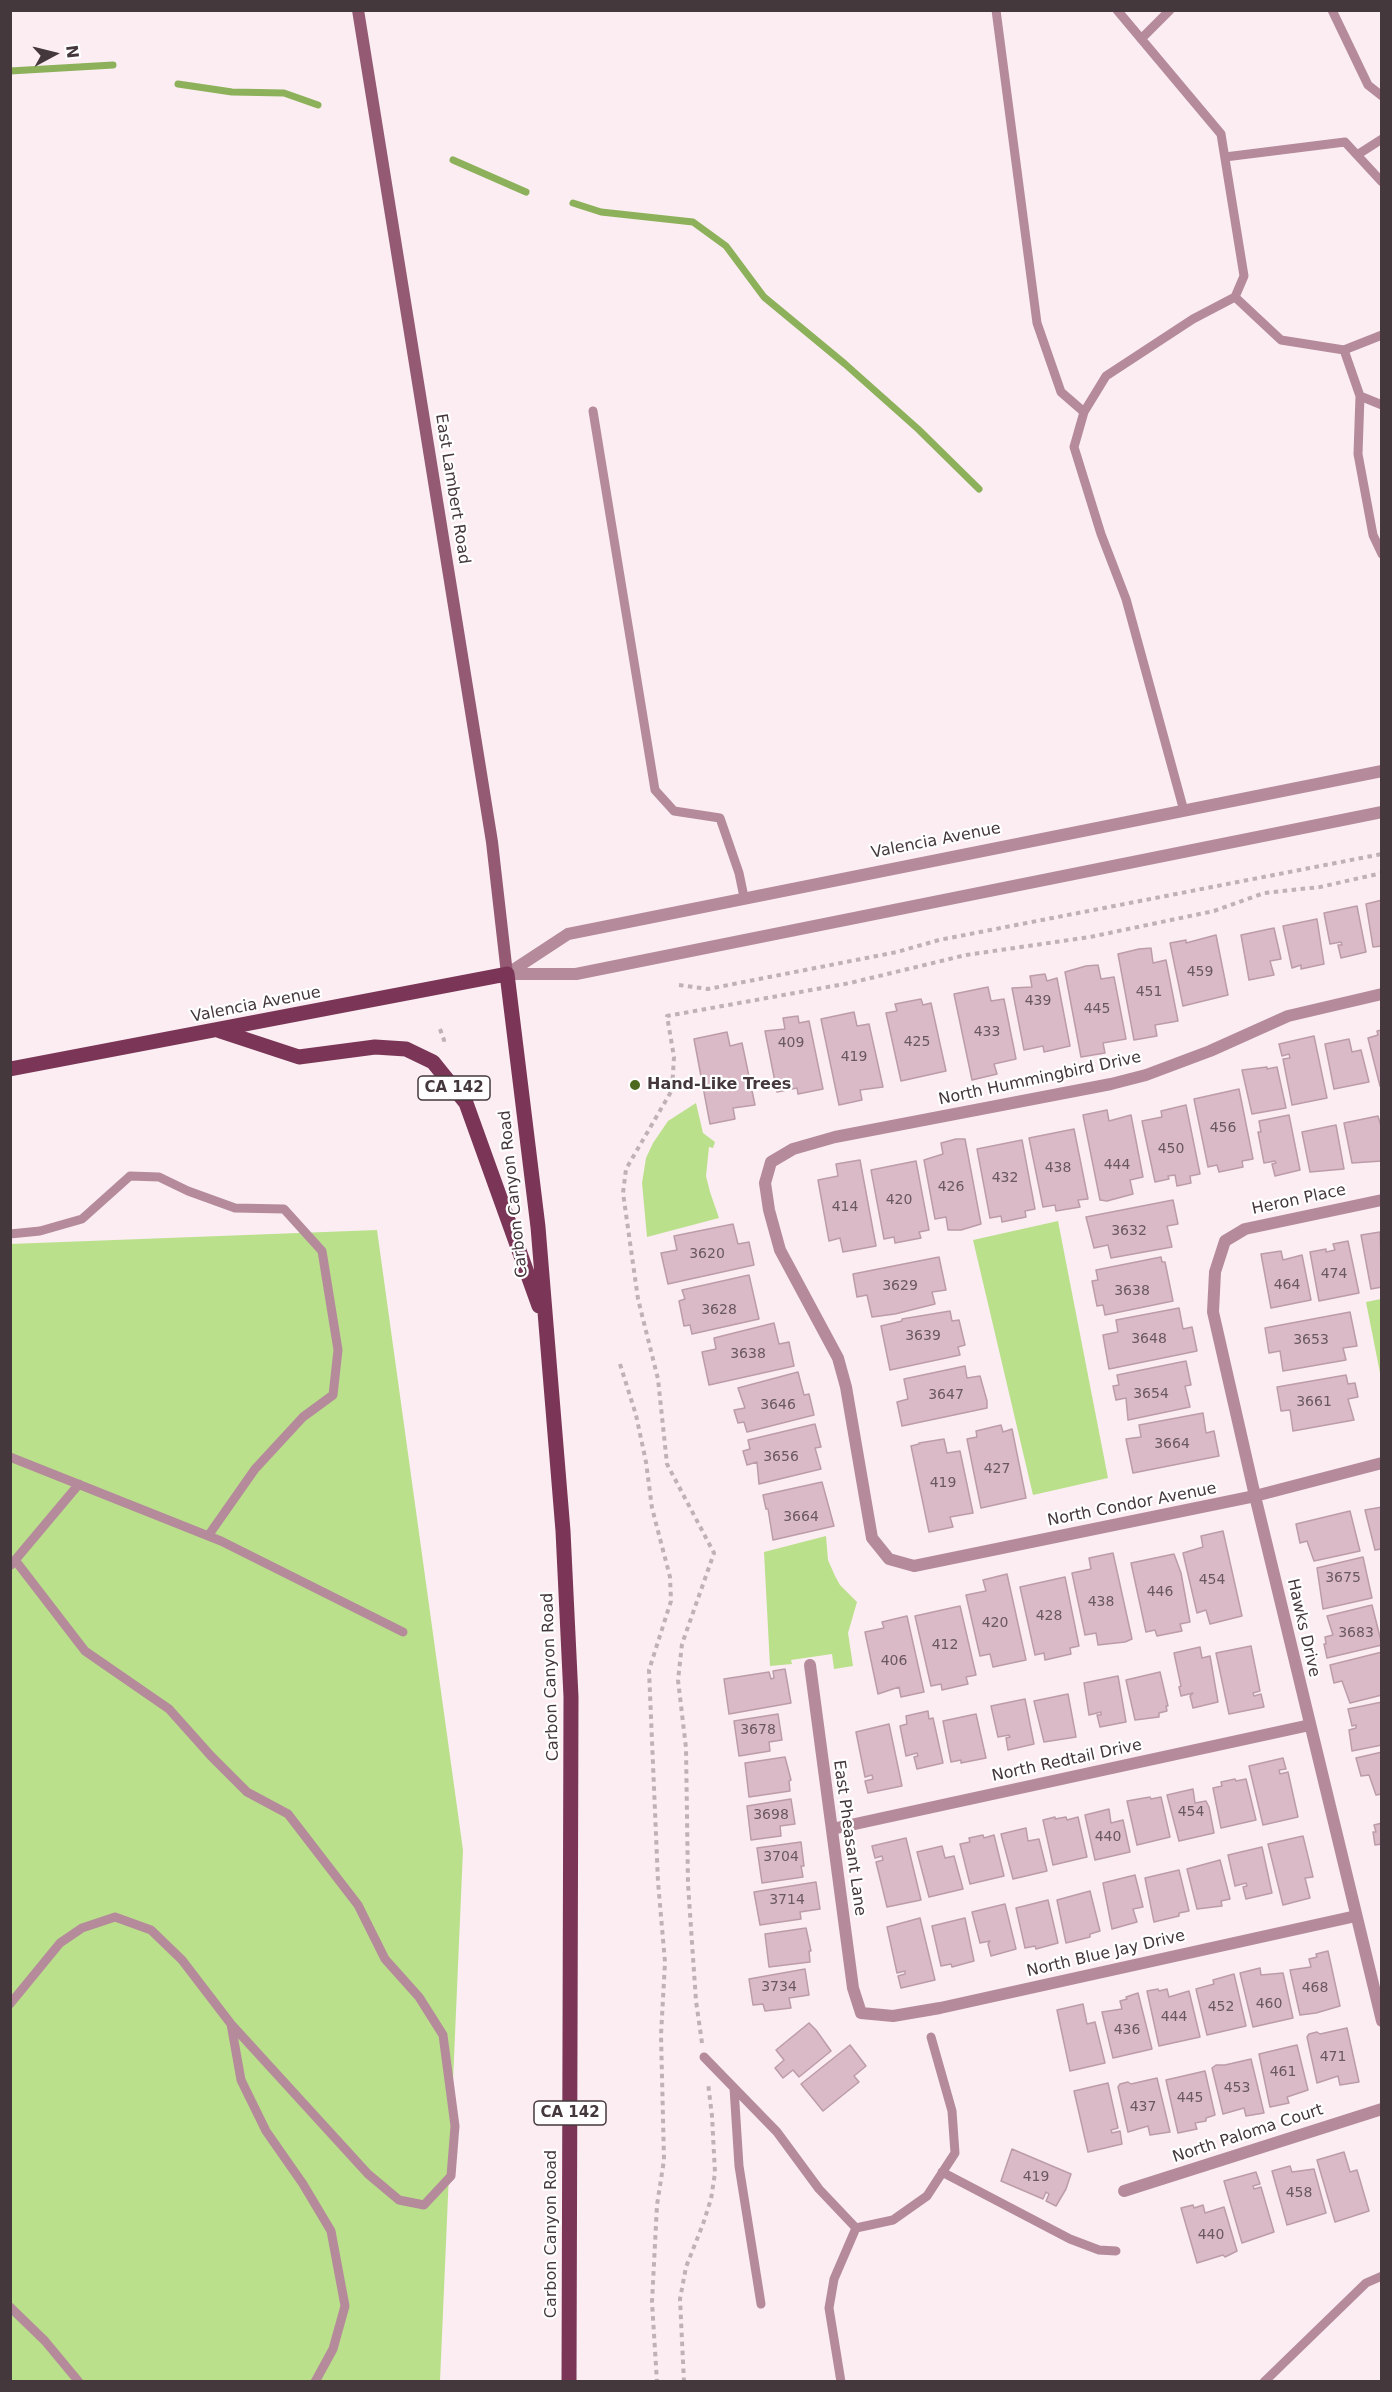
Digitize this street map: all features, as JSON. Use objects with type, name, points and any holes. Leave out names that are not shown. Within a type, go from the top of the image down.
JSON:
[{"type":"main road","name":"East Lambert Road","points":[[358,10],[492,843],[507,974]]},
{"type":"main road","name":"Valencia Avenue","points":[[10,1069],[507,974]]},
{"type":"main road","name":"Carbon Canyon Road","points":[[507,974],[538,1227],[563,1531],[572,1697],[569,2382]]},
{"type":"main road","name":"CA 142","points":[[217,1030],[298,1057],[375,1047],[406,1049],[433,1062],[466,1103],[546,1326]]},
{"type":"street","name":"Valencia Avenue","points":[[507,974],[568,934],[1382,771]]},
{"type":"street","name":"Valencia Avenue","points":[[507,974],[576,974],[1382,812]]},
{"type":"street","name":"North Hummingbird Drive","points":[[889,1559],[872,1538],[846,1387],[838,1358],[780,1250],[769,1210],[765,1183],[771,1162],[793,1149],[835,1137],[1111,1084],[1146,1075],[1210,1051],[1288,1016],[1382,994]]},
{"type":"street","name":"Heron Place","points":[[1226,1241],[1245,1229],[1382,1200]]},
{"type":"street","name":"Hawks Drive","points":[[1226,1241],[1215,1272],[1213,1312],[1255,1496],[1382,2020]]},
{"type":"street","name":"North Condor Avenue","points":[[889,1559],[914,1566],[1255,1496],[1382,1463]]},
{"type":"street","name":"East Pheasant Lane","points":[[810,1665],[853,1988],[861,2013]]},
{"type":"street","name":"North Redtail Drive","points":[[832,1829],[1310,1725]]},
{"type":"street","name":"North Blue Jay Drive","points":[[861,2013],[893,2016],[940,2008],[1356,1916]]},
{"type":"street","name":"North Paloma Court","points":[[1124,2191],[1382,2109]]},
{"type":"lane","points":[[996,10],[1037,323],[1061,392],[1084,412]]},
{"type":"lane","points":[[1117,10],[1221,134],[1244,276],[1236,297],[1193,319],[1106,376],[1084,412],[1074,447],[1101,534],[1126,599],[1184,811]]},
{"type":"lane","points":[[1141,39],[1170,10]]},
{"type":"lane","points":[[1332,10],[1368,85],[1382,96]]},
{"type":"lane","points":[[1357,155],[1382,139]]},
{"type":"lane","points":[[1225,157],[1345,142],[1382,182]]},
{"type":"lane","points":[[1236,297],[1281,340],[1344,350],[1382,334]]},
{"type":"lane","points":[[1344,350],[1360,396],[1358,454],[1373,536],[1382,554]]},
{"type":"lane","points":[[1360,396],[1382,405]]},
{"type":"lane","points":[[593,411],[655,790],[674,811],[720,819],[739,873],[744,897]]},
{"type":"lane","points":[[10,1234],[40,1231],[82,1219],[130,1176],[159,1177],[188,1191],[235,1208],[284,1209],[322,1251],[338,1350],[333,1395],[303,1417],[255,1469],[208,1536]]},
{"type":"lane","points":[[10,1457],[208,1536],[403,1632]]},
{"type":"lane","points":[[10,2004],[60,1943],[82,1928],[115,1917],[151,1930],[182,1960],[231,2024],[368,2174],[399,2200],[424,2205],[451,2176],[455,2126],[443,2035],[419,1997],[385,1959],[358,1905],[288,1814],[247,1792],[169,1709],[85,1651],[13,1562],[79,1484]]},
{"type":"lane","points":[[231,2024],[241,2080],[266,2131],[303,2184],[331,2231],[345,2306],[333,2349],[315,2382]]},
{"type":"lane","points":[[856,2228],[893,2220],[927,2196],[955,2153],[952,2111],[931,2037]]},
{"type":"lane","points":[[704,2056],[777,2132],[819,2188],[856,2228]]},
{"type":"lane","points":[[735,2088],[739,2166],[760,2304]]},
{"type":"lane","points":[[942,2172],[1070,2239],[1099,2250],[1116,2251]]},
{"type":"lane","points":[[841,2382],[829,2308],[834,2279],[856,2228]]},
{"type":"lane","points":[[1264,2382],[1366,2283],[1382,2276]]},
{"type":"lane","points":[[10,2307],[45,2341],[79,2382]]},
{"type":"path","points":[[679,984],[708,989],[897,952],[939,940],[1382,854]]},
{"type":"path","points":[[684,2382],[680,2299],[686,2267],[706,2215],[716,2173],[712,2116],[696,2001],[690,1919],[686,1748],[678,1680],[682,1644],[714,1553],[667,1464],[658,1379],[638,1299],[623,1193],[626,1169],[672,1090],[674,1057],[667,1016],[850,983],[966,955],[1102,935],[1214,911],[1264,893],[1320,887],[1382,873]]},
{"type":"path","points":[[440,1029],[444,1040],[443,1048]]},
{"type":"path","points":[[444,1040],[451,1039]]},
{"type":"path","points":[[620,1364],[641,1438],[651,1508],[670,1577],[672,1601],[649,1670],[658,1882],[665,1962],[661,2035],[664,2160],[657,2205],[652,2302],[657,2382]]},
{"type":"green space","points":[[696,1103],[703,1133],[715,1142],[713,1148],[709,1147],[706,1176],[719,1218],[647,1237],[642,1183],[646,1158],[668,1121]]},
{"type":"green space","points":[[1058,1221],[1108,1478],[1033,1495],[973,1240]]},
{"type":"green space","points":[[377,1230],[463,1850],[440,2381],[11,2381],[10,1244]]},
{"type":"green space","points":[[1382,1299],[1381,1378],[1366,1302]]},
{"type":"green space","points":[[826,1536],[828,1560],[835,1576],[840,1585],[857,1602],[848,1633],[853,1666],[834,1669],[832,1654],[791,1660],[792,1664],[770,1666],[764,1552]]},
{"type":"building","points":[[1382,900],[1382,946],[1373,947],[1366,904]]},
{"type":"building","points":[[1357,906],[1366,952],[1341,958],[1338,945],[1342,945],[1341,942],[1330,944],[1324,913]]},
{"type":"building","points":[[1317,919],[1324,964],[1301,969],[1301,965],[1292,968],[1283,926]]},
{"type":"building","points":[[1274,928],[1281,959],[1270,961],[1274,975],[1249,980],[1241,935]]},
{"type":"building","points":[[1216,935],[1228,995],[1183,1006],[1170,943],[1186,940],[1186,943]]},
{"type":"building","points":[[1151,948],[1153,963],[1166,960],[1178,1021],[1155,1025],[1157,1036],[1134,1040],[1118,954]]},
{"type":"building","points":[[1098,965],[1101,979],[1114,977],[1126,1039],[1103,1043],[1105,1053],[1081,1057],[1065,972]]},
{"type":"building","points":[[1045,974],[1047,981],[1057,978],[1070,1046],[1044,1052],[1043,1046],[1024,1050],[1012,988],[1032,987],[1030,976]]},
{"type":"building","points":[[988,987],[991,1001],[1004,999],[1016,1059],[994,1064],[997,1074],[972,1080],[954,994]]},
{"type":"building","points":[[921,999],[923,1005],[931,1003],[946,1071],[901,1081],[886,1013],[897,1011],[895,1004]]},
{"type":"building","points":[[854,1012],[857,1026],[869,1024],[883,1087],[860,1090],[862,1100],[839,1105],[821,1019]]},
{"type":"building","points":[[798,1016],[799,1023],[809,1021],[823,1089],[798,1094],[797,1088],[777,1092],[765,1031],[785,1029],[783,1018]]},
{"type":"building","points":[[1382,1030],[1382,1086],[1380,1086],[1368,1038],[1378,1035],[1377,1031]]},
{"type":"building","points":[[727,1032],[730,1046],[742,1043],[755,1105],[733,1108],[735,1119],[710,1124],[694,1039]]},
{"type":"building","points":[[1314,1036],[1327,1098],[1292,1105],[1283,1059],[1290,1058],[1289,1054],[1282,1056],[1279,1044]]},
{"type":"building","points":[[1349,1039],[1352,1052],[1361,1050],[1369,1082],[1334,1089],[1325,1044]]},
{"type":"building","points":[[1267,1067],[1267,1069],[1277,1067],[1286,1108],[1252,1114],[1242,1070]]},
{"type":"building","points":[[1239,1089],[1253,1159],[1242,1161],[1243,1167],[1219,1172],[1217,1165],[1208,1167],[1194,1099]]},
{"type":"building","points":[[1186,1105],[1200,1174],[1190,1176],[1191,1183],[1177,1186],[1175,1175],[1155,1182],[1142,1121],[1162,1117],[1161,1111]]},
{"type":"building","points":[[1107,1110],[1109,1121],[1131,1115],[1143,1177],[1130,1180],[1133,1194],[1107,1201],[1100,1200],[1083,1115]]},
{"type":"building","points":[[1289,1115],[1300,1170],[1275,1176],[1272,1164],[1276,1163],[1275,1161],[1264,1163],[1258,1132],[1261,1132],[1259,1121]]},
{"type":"building","points":[[1378,1116],[1382,1130],[1382,1161],[1352,1163],[1344,1123]]},
{"type":"building","points":[[1336,1125],[1344,1169],[1310,1172],[1302,1132]]},
{"type":"building","points":[[1074,1129],[1088,1199],[1078,1200],[1080,1207],[1056,1211],[1055,1205],[1043,1207],[1029,1138]]},
{"type":"building","points":[[965,1139],[981,1224],[961,1230],[948,1230],[946,1217],[935,1219],[924,1160],[943,1154],[941,1143]]},
{"type":"building","points":[[1022,1140],[1035,1209],[1025,1211],[1026,1217],[1002,1222],[1001,1216],[990,1218],[977,1149]]},
{"type":"building","points":[[860,1160],[876,1246],[843,1252],[840,1238],[829,1241],[818,1180],[838,1176],[836,1164]]},
{"type":"building","points":[[916,1161],[929,1230],[919,1232],[921,1238],[895,1243],[894,1237],[884,1239],[871,1170]]},
{"type":"building","points":[[1173,1200],[1178,1224],[1167,1226],[1172,1247],[1111,1258],[1108,1245],[1094,1248],[1086,1217]]},
{"type":"building","points":[[733,1224],[738,1244],[749,1242],[754,1265],[668,1284],[661,1253],[677,1250],[674,1236]]},
{"type":"building","points":[[1380,1232],[1382,1287],[1371,1289],[1361,1235]]},
{"type":"building","points":[[1348,1241],[1359,1293],[1319,1301],[1310,1252],[1335,1250],[1333,1244]]},
{"type":"building","points":[[1281,1251],[1283,1260],[1302,1255],[1311,1300],[1271,1308],[1261,1254]]},
{"type":"building","points":[[939,1257],[946,1290],[932,1292],[935,1304],[872,1317],[867,1295],[857,1297],[853,1274]]},
{"type":"building","points":[[1161,1257],[1162,1262],[1165,1262],[1173,1301],[1105,1315],[1103,1305],[1097,1306],[1092,1281],[1098,1280],[1096,1270]]},
{"type":"building","points":[[749,1275],[759,1319],[692,1334],[690,1325],[684,1326],[679,1301],[685,1299],[682,1290]]},
{"type":"building","points":[[1179,1308],[1183,1329],[1192,1327],[1197,1351],[1109,1369],[1103,1335],[1118,1332],[1116,1320]]},
{"type":"building","points":[[950,1311],[952,1321],[959,1320],[965,1345],[958,1347],[960,1355],[890,1370],[881,1326],[902,1321],[902,1319]]},
{"type":"building","points":[[1350,1312],[1357,1346],[1343,1348],[1346,1360],[1283,1371],[1280,1351],[1269,1353],[1265,1328]]},
{"type":"building","points":[[774,1323],[779,1344],[789,1342],[794,1366],[709,1385],[702,1352],[716,1349],[714,1338]]},
{"type":"building","points":[[1186,1361],[1191,1385],[1185,1386],[1190,1407],[1128,1420],[1126,1398],[1116,1400],[1113,1386],[1119,1385],[1117,1375]]},
{"type":"building","points":[[965,1366],[967,1378],[980,1376],[987,1408],[902,1426],[897,1402],[908,1399],[904,1379]]},
{"type":"building","points":[[798,1372],[804,1395],[809,1394],[814,1415],[747,1432],[744,1422],[738,1423],[734,1410],[745,1408],[738,1388]]},
{"type":"building","points":[[1346,1375],[1348,1384],[1355,1383],[1358,1397],[1348,1399],[1354,1420],[1293,1431],[1290,1410],[1281,1411],[1277,1387]]},
{"type":"building","points":[[1203,1413],[1206,1433],[1214,1431],[1219,1456],[1133,1473],[1126,1439],[1141,1437],[1139,1425]]},
{"type":"building","points":[[815,1424],[821,1447],[815,1448],[821,1469],[759,1484],[757,1462],[747,1465],[743,1451],[750,1449],[748,1440]]},
{"type":"building","points":[[1001,1425],[1003,1432],[1012,1429],[1026,1498],[981,1508],[967,1439],[977,1437],[976,1431]]},
{"type":"building","points":[[944,1439],[947,1453],[960,1451],[973,1513],[950,1517],[953,1527],[929,1532],[911,1446]]},
{"type":"building","points":[[822,1482],[834,1526],[773,1540],[768,1509],[766,1509],[763,1495]]},
{"type":"building","points":[[1382,1507],[1382,1549],[1375,1550],[1365,1510]]},
{"type":"building","points":[[1350,1511],[1360,1551],[1314,1561],[1307,1541],[1300,1543],[1296,1524]]},
{"type":"building","points":[[1223,1531],[1242,1616],[1210,1624],[1206,1610],[1197,1613],[1183,1553],[1203,1547],[1201,1536]]},
{"type":"building","points":[[1113,1553],[1132,1639],[1098,1645],[1096,1633],[1085,1635],[1072,1573],[1091,1569],[1089,1558]]},
{"type":"building","points":[[1174,1554],[1181,1573],[1190,1622],[1180,1624],[1182,1631],[1157,1636],[1155,1630],[1146,1632],[1131,1563]]},
{"type":"building","points":[[1363,1557],[1372,1598],[1323,1609],[1317,1568]]},
{"type":"building","points":[[1007,1574],[1026,1660],[993,1667],[990,1654],[980,1656],[966,1595],[986,1591],[983,1580]]},
{"type":"building","points":[[1065,1577],[1079,1646],[1070,1648],[1071,1654],[1045,1660],[1044,1653],[1035,1655],[1020,1587]]},
{"type":"building","points":[[1372,1605],[1382,1645],[1327,1658],[1325,1637],[1333,1635],[1327,1616]]},
{"type":"building","points":[[960,1606],[976,1675],[966,1677],[968,1684],[942,1690],[941,1684],[931,1686],[915,1616]]},
{"type":"building","points":[[907,1616],[924,1692],[901,1697],[899,1687],[878,1694],[865,1632],[884,1628],[882,1622]]},
{"type":"building","points":[[1251,1646],[1260,1691],[1253,1693],[1254,1696],[1261,1694],[1264,1707],[1229,1714],[1216,1653]]},
{"type":"building","points":[[1200,1647],[1202,1658],[1210,1656],[1218,1702],[1193,1708],[1190,1696],[1193,1693],[1181,1696],[1174,1653]]},
{"type":"building","points":[[1382,1652],[1382,1695],[1350,1703],[1342,1681],[1334,1683],[1330,1665]]},
{"type":"building","points":[[785,1669],[791,1703],[729,1714],[724,1679],[769,1672],[771,1679],[774,1678],[773,1671]]},
{"type":"building","points":[[1160,1672],[1168,1706],[1166,1706],[1167,1711],[1159,1713],[1159,1717],[1135,1720],[1126,1680]]},
{"type":"building","points":[[1118,1676],[1126,1722],[1100,1727],[1097,1715],[1101,1715],[1101,1712],[1089,1715],[1084,1683]]},
{"type":"building","points":[[1068,1694],[1076,1737],[1044,1742],[1034,1701]]},
{"type":"building","points":[[1025,1699],[1034,1744],[1008,1750],[1006,1738],[1010,1737],[1009,1735],[998,1737],[991,1706]]},
{"type":"building","points":[[1382,1702],[1382,1745],[1352,1751],[1349,1730],[1356,1728],[1356,1725],[1352,1726],[1348,1709]]},
{"type":"building","points":[[928,1711],[929,1719],[933,1718],[943,1763],[917,1769],[914,1757],[918,1756],[917,1753],[906,1756],[900,1726],[907,1724],[906,1716]]},
{"type":"building","points":[[778,1714],[782,1740],[769,1742],[770,1751],[739,1756],[734,1721]]},
{"type":"building","points":[[976,1714],[986,1758],[961,1763],[961,1760],[951,1762],[943,1721]]},
{"type":"building","points":[[889,1724],[902,1786],[868,1793],[865,1781],[873,1779],[872,1775],[865,1777],[856,1732]]},
{"type":"building","points":[[1382,1752],[1382,1794],[1376,1795],[1369,1775],[1361,1776],[1356,1758]]},
{"type":"building","points":[[785,1757],[791,1780],[789,1781],[790,1791],[749,1797],[745,1763]]},
{"type":"building","points":[[1283,1758],[1286,1769],[1279,1770],[1280,1774],[1288,1772],[1298,1817],[1263,1825],[1249,1766]]},
{"type":"building","points":[[1235,1779],[1236,1781],[1246,1779],[1256,1820],[1221,1828],[1213,1788],[1222,1786],[1221,1782]]},
{"type":"building","points":[[1193,1789],[1195,1803],[1206,1801],[1209,1807],[1214,1833],[1179,1841],[1167,1795]]},
{"type":"building","points":[[1150,1797],[1151,1799],[1161,1797],[1170,1837],[1137,1845],[1127,1801]]},
{"type":"building","points":[[791,1799],[795,1824],[780,1826],[781,1836],[751,1840],[747,1806]]},
{"type":"building","points":[[1109,1809],[1111,1823],[1123,1820],[1130,1852],[1095,1860],[1085,1815]]},
{"type":"building","points":[[1055,1817],[1055,1819],[1066,1817],[1067,1820],[1078,1817],[1087,1857],[1053,1865],[1043,1820]]},
{"type":"building","points":[[1382,1823],[1382,1844],[1375,1845],[1374,1825]]},
{"type":"building","points":[[1026,1828],[1028,1841],[1039,1839],[1047,1871],[1013,1879],[1001,1834]]},
{"type":"building","points":[[983,1835],[984,1838],[994,1835],[1004,1876],[970,1884],[960,1844],[970,1842],[969,1838]]},
{"type":"building","points":[[1303,1836],[1313,1877],[1305,1878],[1310,1898],[1283,1905],[1268,1844]]},
{"type":"building","points":[[906,1838],[921,1900],[887,1907],[876,1862],[883,1860],[882,1856],[875,1858],[872,1846]]},
{"type":"building","points":[[801,1842],[803,1877],[762,1883],[757,1848]]},
{"type":"building","points":[[942,1846],[945,1858],[954,1856],[963,1889],[929,1897],[917,1852]]},
{"type":"building","points":[[1262,1847],[1272,1893],[1246,1899],[1243,1887],[1247,1886],[1246,1883],[1235,1886],[1228,1855]]},
{"type":"building","points":[[1220,1860],[1230,1899],[1221,1901],[1222,1906],[1197,1909],[1187,1869]]},
{"type":"building","points":[[1179,1870],[1189,1911],[1154,1922],[1145,1878]]},
{"type":"building","points":[[1135,1875],[1143,1907],[1133,1909],[1137,1922],[1112,1929],[1103,1883]]},
{"type":"building","points":[[816,1882],[820,1909],[800,1912],[801,1919],[760,1925],[754,1892]]},
{"type":"building","points":[[1090,1891],[1100,1931],[1090,1934],[1090,1937],[1066,1943],[1057,1900]]},
{"type":"building","points":[[1048,1900],[1058,1943],[1036,1949],[1035,1946],[1025,1948],[1016,1908]]},
{"type":"building","points":[[1005,1904],[1016,1949],[991,1956],[988,1944],[990,1941],[980,1943],[972,1912]]},
{"type":"building","points":[[920,1918],[935,1980],[901,1988],[898,1976],[905,1974],[905,1971],[897,1973],[887,1927]]},
{"type":"building","points":[[965,1918],[974,1961],[952,1967],[951,1964],[941,1966],[932,1926]]},
{"type":"building","points":[[806,1928],[811,1951],[809,1951],[810,1962],[769,1967],[765,1934]]},
{"type":"building","points":[[1328,1951],[1340,2006],[1300,2015],[1290,1970],[1311,1967],[1309,1959],[1317,1957],[1316,1954]]},
{"type":"building","points":[[1260,1968],[1261,1975],[1283,1973],[1293,2018],[1253,2027],[1240,1973]]},
{"type":"building","points":[[805,1969],[809,1995],[789,1998],[791,2008],[765,2011],[763,2004],[753,2005],[749,1979]]},
{"type":"building","points":[[1234,1974],[1246,2026],[1207,2035],[1196,1989],[1214,1984],[1213,1980]]},
{"type":"building","points":[[1158,1989],[1159,1991],[1167,1989],[1169,1997],[1189,1991],[1200,2037],[1159,2046],[1147,1991]]},
{"type":"building","points":[[1138,1993],[1152,2049],[1113,2058],[1102,2012],[1122,2009],[1120,2001]]},
{"type":"building","points":[[1083,2004],[1087,2024],[1095,2022],[1105,2063],[1070,2071],[1057,2010]]},
{"type":"building","points":[[809,2023],[831,2051],[799,2077],[793,2070],[783,2078],[775,2068],[784,2060],[776,2050]]},
{"type":"building","points":[[1347,2028],[1359,2082],[1340,2085],[1338,2076],[1317,2083],[1307,2037],[1317,2032],[1320,2034]]},
{"type":"building","points":[[850,2045],[866,2066],[854,2076],[859,2082],[823,2111],[801,2084]]},
{"type":"building","points":[[1297,2045],[1308,2090],[1287,2097],[1289,2103],[1270,2107],[1259,2054]]},
{"type":"building","points":[[1251,2059],[1264,2113],[1246,2116],[1244,2108],[1223,2114],[1212,2068],[1216,2065]]},
{"type":"building","points":[[1205,2071],[1215,2115],[1206,2118],[1206,2121],[1195,2123],[1197,2129],[1178,2133],[1166,2080]]},
{"type":"building","points":[[1157,2078],[1170,2132],[1150,2135],[1148,2126],[1128,2132],[1118,2087],[1128,2082],[1131,2084]]},
{"type":"building","points":[[1108,2083],[1118,2128],[1111,2130],[1112,2133],[1120,2131],[1122,2144],[1088,2152],[1074,2091]]},
{"type":"building","points":[[1012,2149],[1071,2174],[1066,2189],[1056,2206],[1046,2201],[1049,2194],[1046,2192],[1043,2199],[1001,2181]]},
{"type":"building","points":[[1344,2152],[1350,2172],[1357,2170],[1369,2211],[1335,2222],[1317,2160]]},
{"type":"building","points":[[1290,2166],[1292,2172],[1314,2169],[1326,2213],[1287,2225],[1272,2171]]},
{"type":"building","points":[[1256,2172],[1260,2184],[1253,2186],[1254,2189],[1261,2187],[1274,2232],[1242,2243],[1224,2181]]},
{"type":"building","points":[[1193,2205],[1194,2208],[1203,2205],[1205,2213],[1224,2207],[1237,2251],[1225,2257],[1223,2255],[1197,2263],[1181,2208]]},
{"type":"waterway","points":[[10,71],[113,65]]},
{"type":"waterway","points":[[178,84],[232,92],[284,93],[318,105]]},
{"type":"waterway","points":[[453,160],[526,192]]},
{"type":"waterway","points":[[573,203],[601,212],[693,222],[726,246],[764,297],[845,364],[918,429],[979,489]]},
{"type":"place","name":"Hand-Like Trees","points":[[635,1085]]}]
